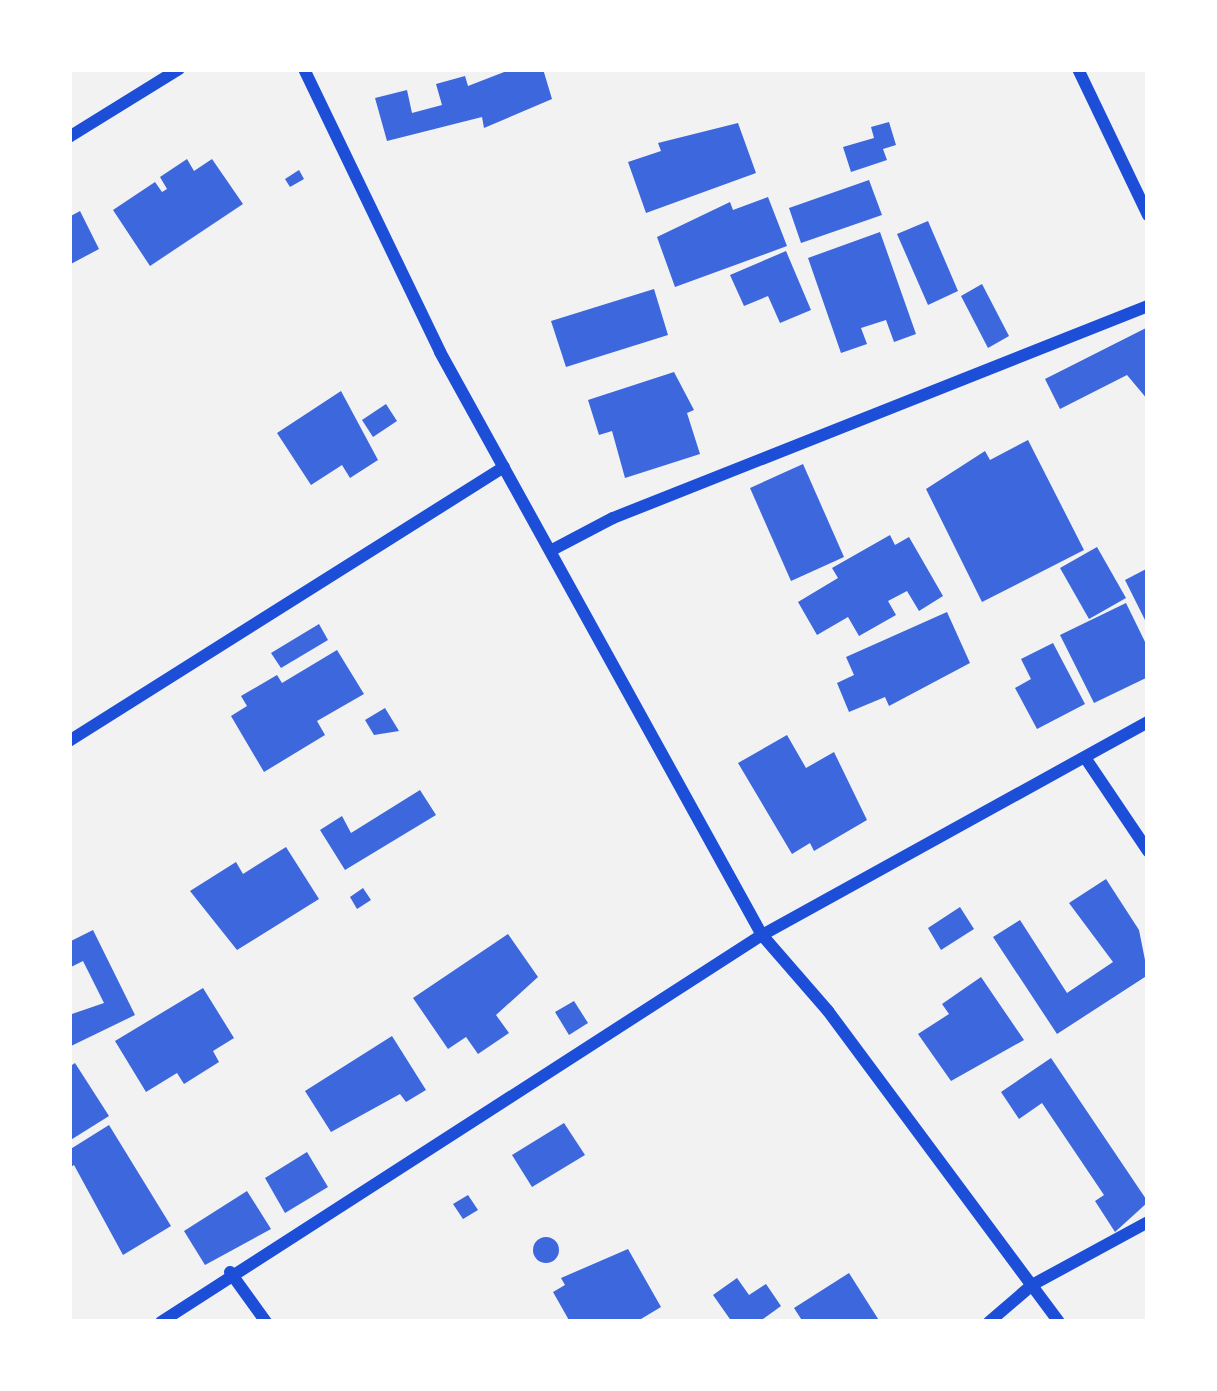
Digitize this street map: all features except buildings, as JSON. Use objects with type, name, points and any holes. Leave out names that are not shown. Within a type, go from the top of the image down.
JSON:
[{"type":"street","points":[[69,137],[179,69]]},
{"type":"street","points":[[304,69],[361,197],[762,934],[1059,1322]]},
{"type":"street","points":[[1078,69],[1148,215]]},
{"type":"street","points":[[552,550],[613,518],[1148,306]]},
{"type":"street","points":[[69,741],[504,466]]},
{"type":"street","points":[[161,1322],[230,1272],[762,934],[1148,722]]},
{"type":"street","points":[[1086,759],[1148,851]]},
{"type":"street","points":[[989,1322],[1032,1285],[1148,1222]]},
{"type":"street","points":[[230,1272],[266,1322]]}]
